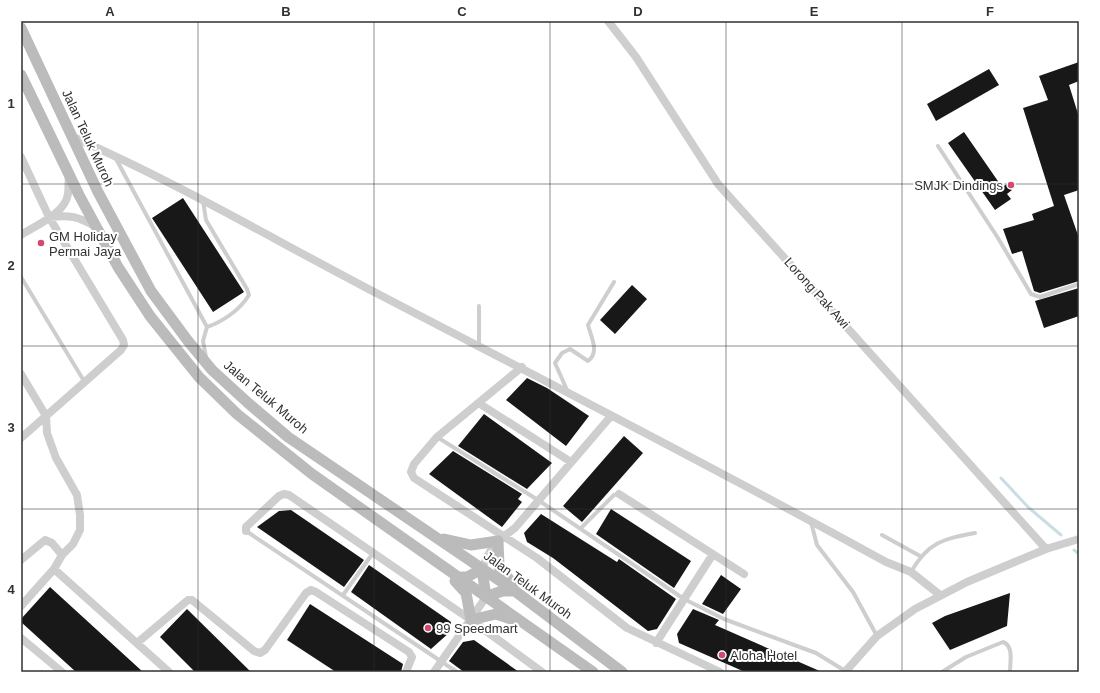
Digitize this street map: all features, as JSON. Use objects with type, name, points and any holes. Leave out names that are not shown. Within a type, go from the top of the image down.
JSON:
[{"type":"main road","name":"Jalan Teluk Muroh","points":[[21,28],[120,236],[151,291],[188,341],[212,370],[288,436],[432,536],[515,591],[622,672]]},
{"type":"main road","points":[[21,75],[118,267],[150,316],[199,378],[237,414],[290,457],[440,565],[593,672]]},
{"type":"main road","points":[[432,536],[471,545],[500,538],[499,567],[527,600]]},
{"type":"main road","points":[[440,565],[463,588],[466,593],[471,620],[488,614],[503,615],[536,631]]},
{"type":"main road","points":[[457,577],[467,577],[482,569],[486,597]]},
{"type":"main road","points":[[486,597],[502,591],[515,591]]},
{"type":"street","name":"Lorong Pak Awi","points":[[608,21],[636,57],[718,184],[1046,549]]},
{"type":"street","points":[[73,138],[114,155],[203,201],[479,346],[522,367],[886,562],[911,572],[940,595]]},
{"type":"street","points":[[21,157],[49,218],[123,340],[124,345],[121,350],[21,438]]},
{"type":"street","points":[[21,235],[49,218],[64,204],[68,195],[69,172]]},
{"type":"street","points":[[49,218],[68,215],[83,219],[97,227]]},
{"type":"street","points":[[522,367],[480,404],[438,437],[414,464],[411,472],[414,478],[500,538],[537,558],[627,628],[720,672]]},
{"type":"street","points":[[21,606],[54,569],[62,555],[78,536],[80,515],[77,495],[56,458],[47,433],[46,416],[22,376]]},
{"type":"street","points":[[480,404],[571,462]]},
{"type":"street","points":[[482,569],[490,551],[500,538],[515,528],[611,416]]},
{"type":"street","points":[[246,531],[246,527],[284,494],[289,495],[374,552],[542,672]]},
{"type":"street","points":[[619,494],[744,574]]},
{"type":"street","points":[[846,672],[877,636],[914,609],[940,595],[1046,549],[1079,538]]},
{"type":"street","points":[[21,560],[46,540],[52,543],[62,555]]},
{"type":"street","points":[[656,643],[713,554]]},
{"type":"street","points":[[54,569],[168,672]]},
{"type":"street","points":[[137,643],[188,600],[192,600],[254,651],[260,653],[265,650],[306,593],[311,590],[409,652],[412,657],[406,672]]},
{"type":"street","points":[[434,672],[486,597]]},
{"type":"street","points":[[21,638],[62,672]]},
{"type":"lane","points":[[938,146],[998,238],[1031,294],[1040,297],[1079,284]]},
{"type":"lane","points":[[114,155],[206,327],[204,349],[206,358],[212,370]]},
{"type":"lane","points":[[203,201],[206,220],[247,289],[249,295],[246,300],[220,322],[206,327]]},
{"type":"lane","points":[[21,277],[84,381]]},
{"type":"lane","points":[[569,393],[555,364],[562,353],[570,349],[588,361],[593,357],[595,352],[588,325],[614,282]]},
{"type":"lane","points":[[479,346],[480,306]]},
{"type":"lane","points":[[438,437],[581,528],[684,599],[724,619],[816,653],[846,672]]},
{"type":"lane","points":[[581,528],[614,495],[619,494]]},
{"type":"lane","points":[[811,521],[817,545],[853,592],[877,636]]},
{"type":"lane","points":[[246,531],[457,672]]},
{"type":"lane","points":[[911,572],[920,556],[933,545],[945,538],[975,533]]},
{"type":"lane","points":[[882,535],[920,556]]},
{"type":"lane","points":[[343,596],[374,552]]},
{"type":"lane","points":[[942,672],[966,657],[1003,642],[1009,646],[1010,650],[1010,672]]},
{"type":"building","points":[[1079,62],[1079,81],[1069,85],[1079,117],[1079,190],[1064,195],[1079,238],[1079,281],[1040,293],[1034,291],[1022,251],[1012,254],[1003,229],[1034,220],[1032,214],[1054,206],[1023,108],[1048,100],[1039,76]]},
{"type":"building","points":[[989,69],[999,85],[936,121],[927,104]]},
{"type":"building","points":[[964,132],[1002,187],[1007,184],[1012,190],[1007,194],[1011,199],[995,210],[948,143]]},
{"type":"building","points":[[183,198],[244,292],[213,312],[152,218]]},
{"type":"building","points":[[632,285],[647,299],[615,334],[600,320]]},
{"type":"building","points":[[1079,288],[1079,316],[1044,328],[1035,301]]},
{"type":"building","points":[[527,378],[547,388],[589,416],[566,446],[506,400]]},
{"type":"building","points":[[484,414],[552,463],[527,489],[458,446]]},
{"type":"building","points":[[624,436],[643,453],[582,522],[563,506]]},
{"type":"building","points":[[453,451],[522,494],[518,499],[522,502],[502,527],[429,474]]},
{"type":"building","points":[[611,509],[691,561],[674,588],[596,534]]},
{"type":"building","points":[[291,510],[364,560],[344,587],[257,527],[279,511]]},
{"type":"building","points":[[541,514],[617,562],[619,559],[676,599],[657,629],[648,631],[553,558],[527,542],[524,533]]},
{"type":"building","points":[[369,565],[451,622],[450,632],[431,649],[351,592]]},
{"type":"building","points":[[721,575],[741,589],[723,614],[702,604]]},
{"type":"building","points":[[50,587],[143,672],[76,672],[21,622],[21,619]]},
{"type":"building","points":[[1010,593],[1007,626],[950,650],[932,623],[945,616]]},
{"type":"building","points":[[310,604],[403,664],[401,672],[336,672],[287,640]]},
{"type":"building","points":[[187,609],[251,672],[195,672],[160,637]]},
{"type":"building","points":[[693,609],[719,620],[715,625],[822,672],[745,672],[679,643],[677,634]]},
{"type":"building","points":[[474,640],[519,672],[464,672],[449,661],[463,642]]},
{"type":"waterway","points":[[1001,478],[1028,507],[1061,535]]},
{"type":"waterway","points":[[1074,550],[1079,554]]},
{"type":"place","name":"SMJK Dindings","points":[[1011,185]]},
{"type":"place","name":"GM Holiday Permai Jaya","points":[[41,243]]},
{"type":"place","name":"99 Speedmart","points":[[428,628]]},
{"type":"place","name":"Aloha Hotel","points":[[722,655]]}]
